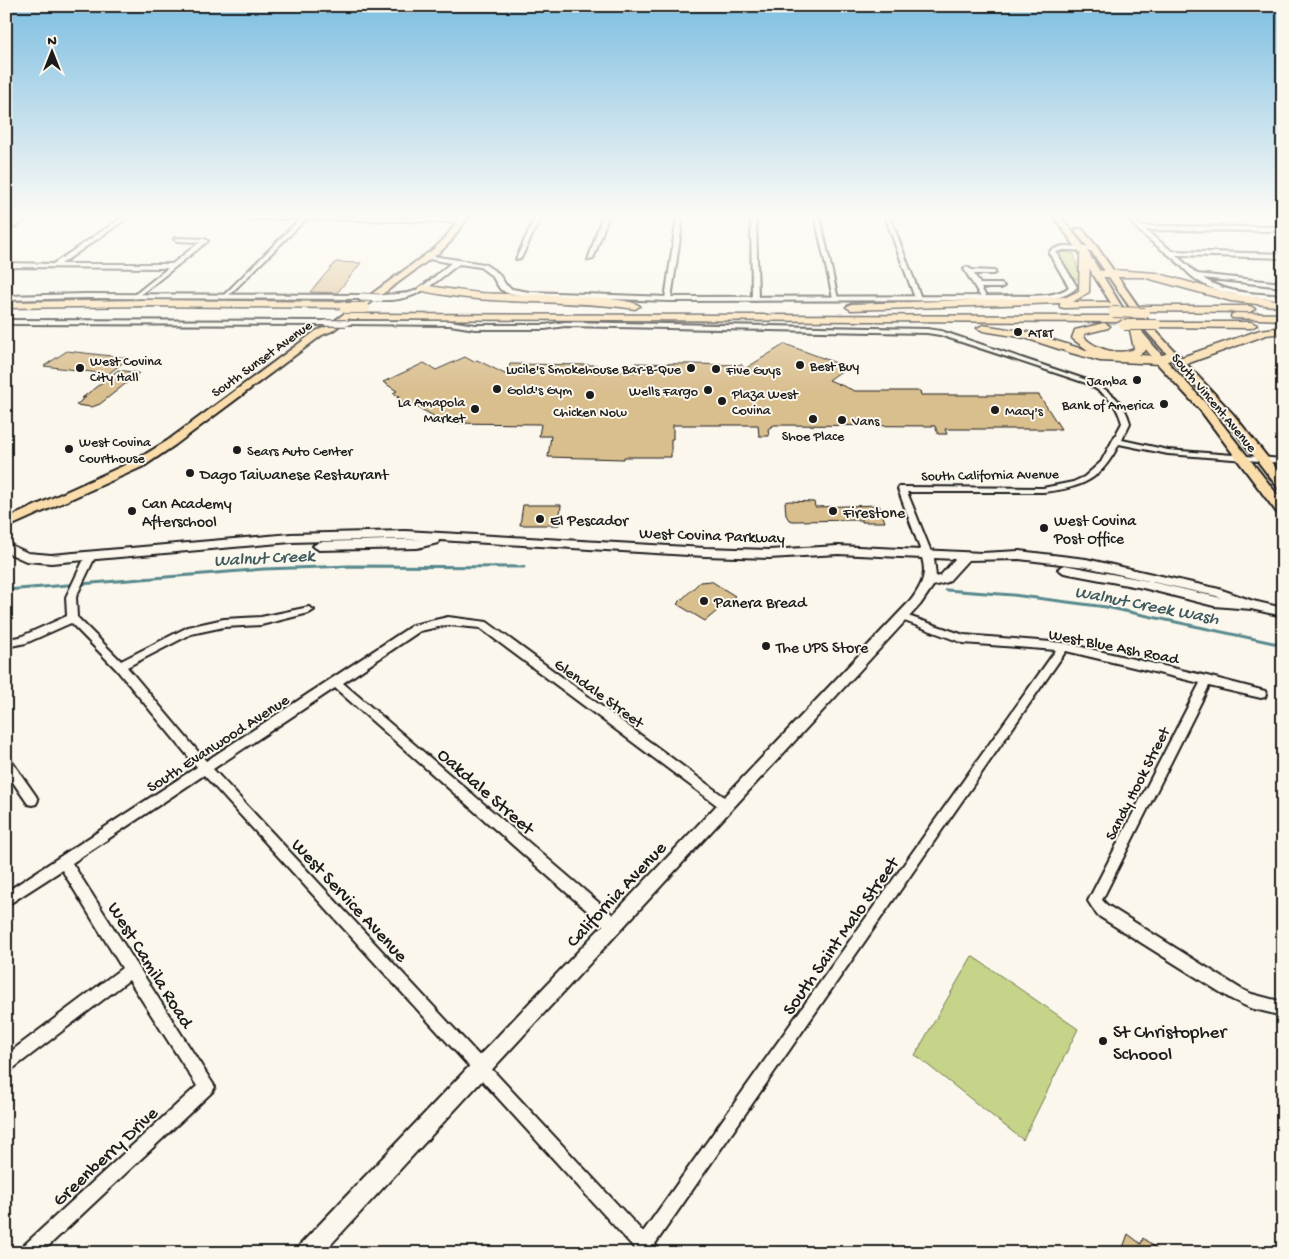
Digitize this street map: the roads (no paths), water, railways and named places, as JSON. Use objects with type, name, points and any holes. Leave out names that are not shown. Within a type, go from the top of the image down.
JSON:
[{"type":"highway","points":[[848,307],[1068,300],[1084,292],[1085,276]]},
{"type":"highway","points":[[1119,276],[1163,280],[1180,286],[1190,296],[1185,302],[1145,314]]},
{"type":"highway","points":[[1157,276],[1170,278],[1223,296],[1283,304]]},
{"type":"highway","points":[[423,288],[480,296],[604,301],[635,306]]},
{"type":"highway","points":[[6,305],[18,308],[813,318],[1116,314],[1283,318]]},
{"type":"highway","points":[[349,313],[417,305]]},
{"type":"highway","points":[[464,305],[1022,308],[1116,314]]},
{"type":"highway","points":[[6,314],[1145,314],[1283,311]]},
{"type":"highway","points":[[1116,314],[1079,332],[1078,338],[1085,346],[1102,352],[1118,354],[1135,353],[1140,350],[1136,330]]},
{"type":"highway","points":[[1145,314],[1283,325]]},
{"type":"highway","points":[[813,318],[850,322],[999,330],[1039,338],[1092,356],[1160,360],[1177,358],[1264,332],[1283,330]]},
{"type":"main road","points":[[349,313],[400,276]]},
{"type":"main road","name":"South Vincent Avenue","points":[[1097,276],[1116,314],[1136,330],[1160,360],[1191,392],[1283,510]]},
{"type":"main road","name":"South Vincent Avenue","points":[[1112,276],[1145,314],[1150,330],[1229,416],[1283,486]]},
{"type":"main road","name":"South Sunset Avenue","points":[[6,524],[140,463],[171,443],[319,333],[349,313]]},
{"type":"main road","name":"South Sunset Avenue","points":[[6,534],[131,476],[174,450],[234,406],[349,313]]},
{"type":"street","points":[[135,296],[161,276]]},
{"type":"street","points":[[225,297],[247,276]]},
{"type":"street","points":[[6,298],[225,297],[349,313],[380,298],[406,296],[423,288],[439,276]]},
{"type":"street","points":[[496,276],[503,287],[517,293],[668,299],[1040,297],[1065,294],[1073,287],[1067,276]]},
{"type":"street","points":[[668,299],[671,276]]},
{"type":"street","points":[[754,276],[755,299]]},
{"type":"street","points":[[831,276],[836,298]]},
{"type":"street","points":[[910,276],[918,298]]},
{"type":"street","points":[[972,276],[984,298]]},
{"type":"street","points":[[1195,276],[1283,285]]},
{"type":"street","points":[[1195,276],[1219,289],[1233,293],[1283,298]]},
{"type":"street","points":[[978,286],[1001,286]]},
{"type":"street","name":"South California Avenue","points":[[6,322],[349,313],[475,327],[545,327],[566,324],[759,327],[841,331],[927,331],[941,333],[1088,382],[1108,394],[1123,408],[1126,423],[1103,466],[1078,483],[1042,490],[902,489],[927,554]]},
{"type":"street","points":[[1117,441],[1134,450],[1169,458],[1226,462],[1245,459],[1283,461]]},
{"type":"street","points":[[311,546],[324,541],[389,539],[392,535]]},
{"type":"street","name":"West Covina Parkway","points":[[6,547],[26,556],[41,559],[250,543],[291,538],[419,535],[442,538],[705,552],[769,554],[838,550],[982,556],[1076,570],[1214,602],[1251,605],[1283,612]]},
{"type":"street","points":[[263,544],[280,543],[291,538]]},
{"type":"street","name":"West Covina Parkway","points":[[250,543],[311,546],[417,544],[442,538]]},
{"type":"street","points":[[927,554],[932,570],[930,584]]},
{"type":"street","points":[[6,643],[22,640],[72,618],[71,597],[91,555]]},
{"type":"street","name":"California Avenue","points":[[308,1253],[902,617],[930,584],[944,579],[965,556]]},
{"type":"street","points":[[120,666],[188,631],[224,623],[261,621],[309,610]]},
{"type":"street","name":"West Blue Ash Road","points":[[902,617],[963,639],[1064,647],[1261,694]]},
{"type":"street","name":"West Service Avenue","points":[[72,618],[120,666],[206,770],[647,1249]]},
{"type":"street","name":"Glendale Street","points":[[448,621],[483,626],[726,805]]},
{"type":"street","name":"South Evanwood Avenue","points":[[6,900],[206,770],[416,628],[448,621]]},
{"type":"street","name":"South Saint Malo Street","points":[[647,1249],[1064,647]]},
{"type":"street","name":"Sandy Hook Street","points":[[1207,680],[1095,901],[1102,910],[1236,994],[1250,1001],[1283,1009]]},
{"type":"street","name":"Oakdale Street","points":[[336,683],[614,925]]},
{"type":"street","points":[[6,762],[32,800]]},
{"type":"street","name":"West Camila Road","points":[[64,862],[207,1087]]},
{"type":"street","points":[[6,1065],[131,970]]},
{"type":"street","name":"Greenberry Drive","points":[[28,1253],[207,1087]]},
{"type":"waterway","name":"Walnut Creek","points":[[6,590],[264,569],[350,566],[524,567]]},
{"type":"waterway","name":"Walnut Creek Wash","points":[[946,590],[1013,595],[1106,607],[1283,645]]},
{"type":"place","name":"AT&T","points":[[1018,332]]},
{"type":"place","name":"Best Buy","points":[[800,365]]},
{"type":"place","name":"West Covina City Hall","points":[[80,368]]},
{"type":"place","name":"Lucile's Smokehouse Bar-B-Que","points":[[691,368]]},
{"type":"place","name":"Five Guys","points":[[716,369]]},
{"type":"place","name":"Jamba","points":[[1137,380]]},
{"type":"place","name":"Gold's Gym","points":[[497,389]]},
{"type":"place","name":"Wells Fargo","points":[[708,390]]},
{"type":"place","name":"Chicken Now","points":[[590,395]]},
{"type":"place","name":"Plaza West Covina","points":[[722,401]]},
{"type":"place","name":"Bank of America","points":[[1164,404]]},
{"type":"place","name":"La Amapola Market","points":[[475,409]]},
{"type":"place","name":"Macy's","points":[[995,410]]},
{"type":"place","name":"Shoe Place","points":[[813,419]]},
{"type":"place","name":"Vans","points":[[842,420]]},
{"type":"place","name":"West Covina Courthouse","points":[[69,449]]},
{"type":"place","name":"Sears Auto Center","points":[[237,450]]},
{"type":"place","name":"Dago Taiwanese Restaurant","points":[[190,473]]},
{"type":"place","name":"Can Academy Afterschool","points":[[132,511]]},
{"type":"place","name":"Firestone","points":[[833,511]]},
{"type":"place","name":"El Pescador","points":[[540,519]]},
{"type":"place","name":"West Covina Post Office","points":[[1044,528]]},
{"type":"place","name":"Panera Bread","points":[[704,601]]},
{"type":"place","name":"The UPS Store","points":[[766,646]]},
{"type":"place","name":"St Christopher Schoool","points":[[1103,1041]]}]
